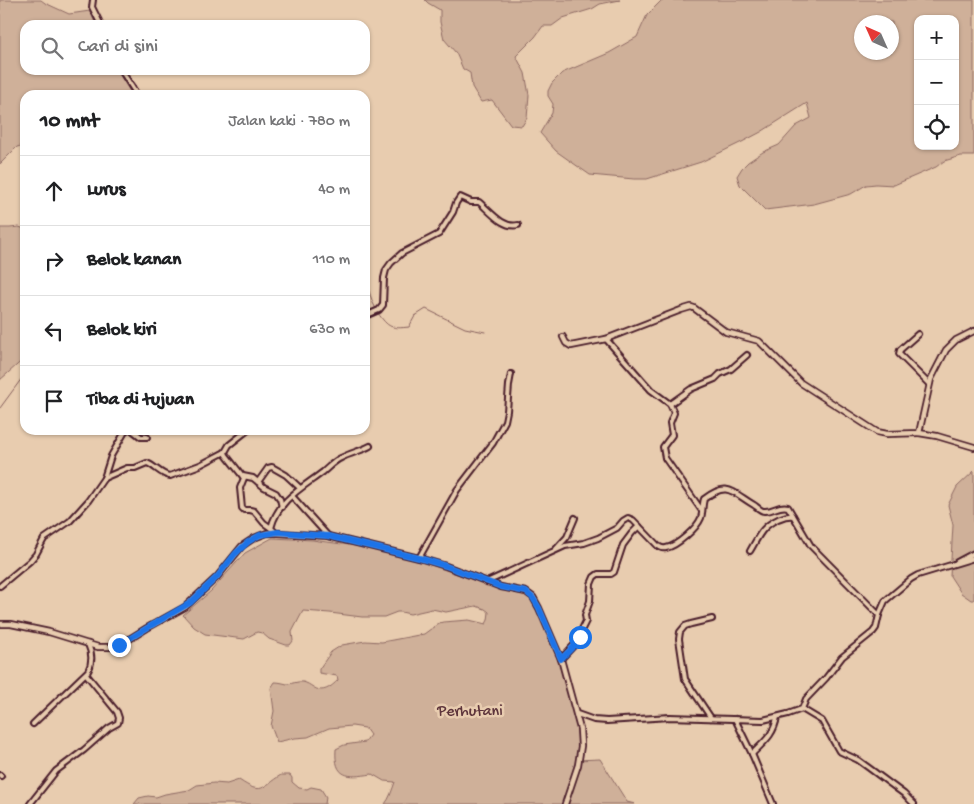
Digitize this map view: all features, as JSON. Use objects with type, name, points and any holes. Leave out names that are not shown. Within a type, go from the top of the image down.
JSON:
[{"type":"street","points":[[93,0],[92,6],[99,20]]},
{"type":"street","points":[[124,75],[134,90]]},
{"type":"street","points":[[370,314],[379,310],[384,305],[384,278],[388,266],[402,253],[440,234],[460,198],[471,202],[480,202],[507,225],[518,225]]},
{"type":"street","points":[[563,337],[566,343],[571,346],[606,339],[681,310],[694,308],[726,332],[759,341],[801,383],[877,432],[936,436],[974,447]]},
{"type":"street","points":[[919,434],[929,384],[949,346],[956,340],[974,331]]},
{"type":"street","points":[[918,334],[900,350],[899,354],[929,384]]},
{"type":"street","points":[[606,339],[651,390],[670,404],[674,412],[670,423],[672,436],[663,447],[665,458],[702,512]]},
{"type":"street","points":[[670,404],[691,389],[715,379],[720,374],[731,369],[747,355]]},
{"type":"street","points":[[419,558],[457,490],[493,443],[505,421],[511,374]]},
{"type":"street","points":[[0,586],[34,558],[44,539],[70,521],[88,501],[104,478],[112,456],[123,435]]},
{"type":"street","points":[[138,435],[148,437]]},
{"type":"street","points":[[104,478],[128,468],[147,464],[170,476],[200,465],[225,452],[242,435]]},
{"type":"street","points":[[271,528],[274,519],[282,507],[300,488],[342,457],[370,446]]},
{"type":"street","points":[[225,452],[226,456],[243,476],[244,480],[240,490],[242,508],[254,511],[276,533]]},
{"type":"street","points":[[258,482],[268,468],[272,467],[286,475],[300,488]]},
{"type":"street","points":[[243,476],[251,477],[264,488],[276,493],[282,507]]},
{"type":"street","points":[[487,582],[565,546],[584,543],[598,538],[617,528],[628,518],[633,520],[658,546],[664,549],[667,548],[682,539],[700,521],[705,498],[718,490],[726,489],[763,511],[783,505],[786,506],[811,546],[879,615]]},
{"type":"street","points":[[292,496],[328,536]]},
{"type":"street","points":[[750,551],[762,530],[768,524],[787,515],[792,515],[795,518]]},
{"type":"street","points":[[554,551],[567,537],[576,518]]},
{"type":"street","points":[[561,659],[578,642],[586,621],[585,615],[590,601],[591,584],[594,577],[598,574],[611,574],[614,572],[623,545],[639,526]]},
{"type":"street","points":[[0,624],[11,624],[49,632],[98,647],[114,647],[190,603],[217,577],[235,554],[248,542],[260,535],[276,533],[328,536],[446,566],[487,582],[526,592],[533,598],[539,608],[561,659],[577,714],[581,737],[578,765],[565,804]]},
{"type":"street","points":[[953,564],[974,553]]},
{"type":"street","points":[[802,709],[806,699],[840,660],[873,632],[885,601],[918,575],[974,558]]},
{"type":"street","points":[[712,619],[685,626],[680,632],[679,638],[685,679],[712,718]]},
{"type":"street","points":[[33,724],[86,674],[92,659],[88,644]]},
{"type":"street","points":[[30,804],[56,771],[109,728],[118,723],[119,716],[117,712],[86,674]]},
{"type":"street","points":[[577,714],[594,720],[606,721],[659,717],[763,720],[802,709],[822,720],[839,751],[858,760],[904,794],[914,804]]},
{"type":"street","points":[[752,754],[772,733],[777,717]]},
{"type":"street","points":[[735,719],[773,804]]},
{"type":"green space","points":[[0,0],[41,0],[69,14],[90,11],[94,20],[20,20],[20,75],[120,75],[129,90],[20,90],[20,146],[0,164]]},
{"type":"green space","points":[[425,0],[620,0],[600,4],[592,9],[563,18],[552,26],[543,26],[516,56],[525,73],[529,95],[527,118],[522,126],[511,125],[492,100],[481,102],[472,87],[470,73],[463,69],[456,53],[444,39],[440,22],[440,10]]},
{"type":"green space","points":[[662,0],[974,0],[974,156],[961,156],[944,161],[936,167],[894,185],[866,185],[851,194],[814,204],[765,210],[740,185],[737,176],[748,162],[763,152],[779,145],[796,126],[811,118],[807,103],[761,132],[701,162],[647,179],[590,175],[556,151],[540,133],[552,113],[553,104],[548,96],[548,91],[552,83],[562,73],[609,53],[637,37],[647,15]]},
{"type":"green space","points":[[20,227],[20,362],[0,380],[0,228]]},
{"type":"green space","points":[[974,471],[974,600],[971,600],[961,593],[950,576],[953,525],[948,505],[957,487]]},
{"type":"green space","name":"Perhutani","points":[[272,538],[312,540],[357,546],[413,559],[530,597],[552,642],[568,690],[579,736],[577,760],[600,759],[627,802],[635,804],[385,804],[390,797],[395,782],[384,781],[372,774],[356,776],[344,774],[337,766],[336,749],[344,745],[365,742],[370,735],[365,728],[352,726],[329,728],[308,737],[277,742],[271,726],[274,711],[271,688],[275,682],[287,684],[303,682],[320,690],[327,689],[338,680],[337,676],[319,673],[319,669],[331,652],[342,645],[365,641],[382,642],[424,634],[443,622],[469,620],[486,624],[489,612],[476,606],[446,612],[432,609],[410,614],[397,612],[384,617],[362,617],[303,611],[292,632],[293,641],[290,645],[269,639],[262,633],[257,632],[244,639],[205,634],[194,627],[183,615],[211,591],[245,553]]},
{"type":"green space","points":[[281,775],[290,775],[292,782],[299,788],[307,789],[311,787],[321,789],[326,797],[325,804],[134,804],[139,798],[156,797],[189,790],[197,785],[227,784],[239,780],[258,789]]},
{"type":"waterway","points":[[370,295],[376,309]]},
{"type":"waterway","points":[[378,313],[388,325],[403,328],[409,327],[415,316],[426,309],[465,328],[485,332]]},
{"type":"waterway","points":[[0,408],[20,381]]},
{"type":"route","points":[[119,645],[190,603],[222,572],[242,546],[260,535],[278,532],[328,536],[419,558],[501,587],[526,592],[530,594],[539,608],[561,659],[578,642],[580,637]]}]
